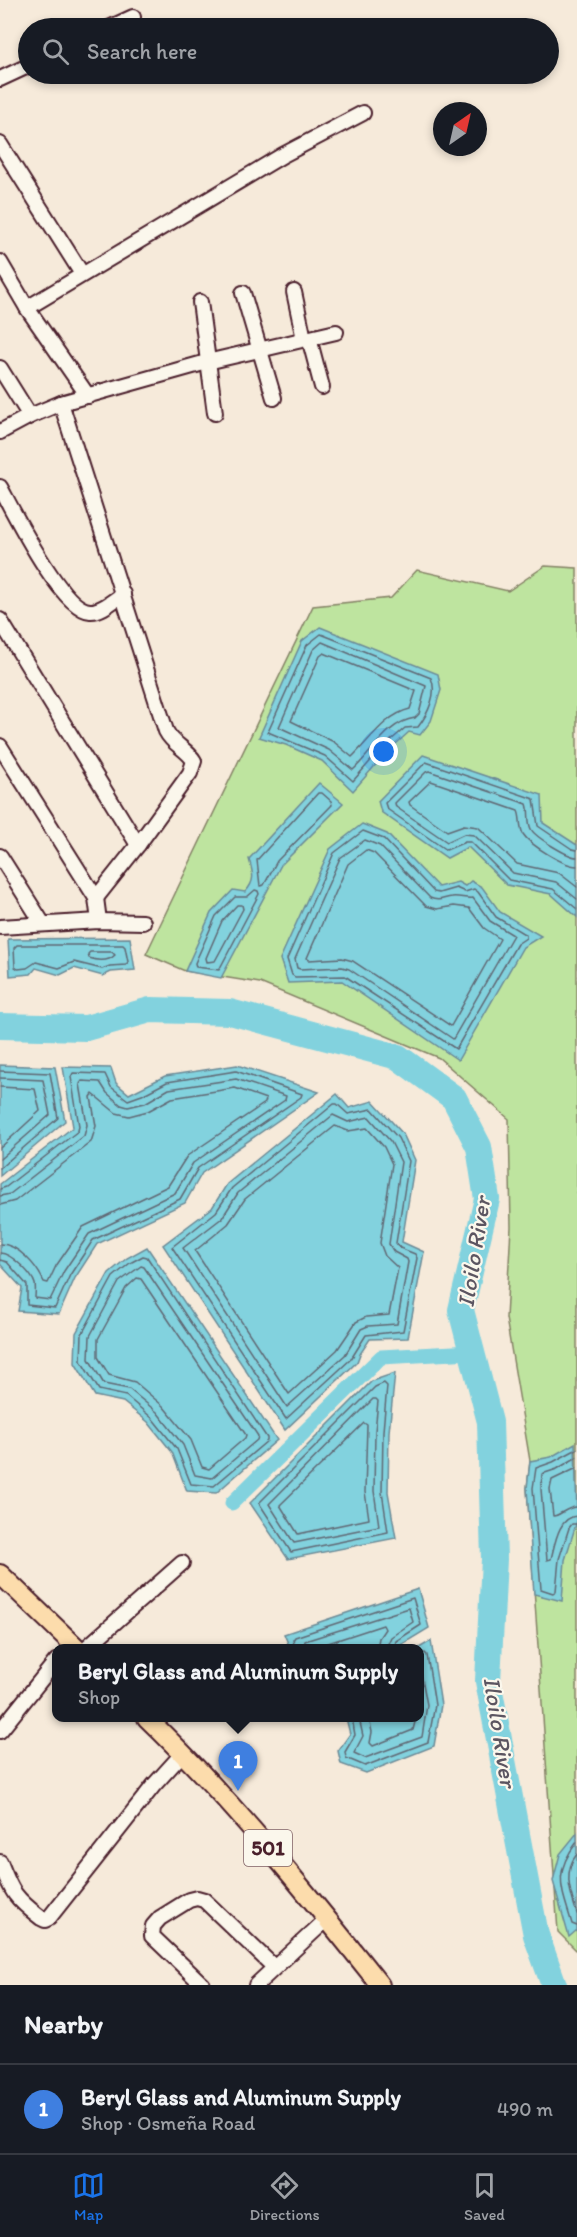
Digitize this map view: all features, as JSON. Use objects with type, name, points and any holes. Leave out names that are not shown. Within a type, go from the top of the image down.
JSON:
[{"type":"main road","points":[[0,1574],[72,1644]]},
{"type":"main road","name":"501","points":[[151,1722],[183,1753],[290,1872],[380,1985]]},
{"type":"street","points":[[0,79],[18,71]]},
{"type":"street","points":[[27,308],[283,155],[363,113]]},
{"type":"street","points":[[0,144],[82,274]]},
{"type":"street","points":[[0,262],[27,308],[88,396]]},
{"type":"street","points":[[294,292],[322,387]]},
{"type":"street","points":[[243,293],[274,398]]},
{"type":"street","points":[[200,302],[215,413]]},
{"type":"street","points":[[0,432],[61,403],[207,362],[336,332]]},
{"type":"street","points":[[0,368],[30,416]]},
{"type":"street","points":[[61,403],[166,731],[173,742],[194,761],[190,773],[96,898]]},
{"type":"street","points":[[0,487],[51,576],[74,604],[89,611],[95,611],[123,594]]},
{"type":"street","points":[[0,620],[138,845]]},
{"type":"street","points":[[0,746],[96,898],[99,921]]},
{"type":"street","points":[[0,856],[43,924]]},
{"type":"street","points":[[0,927],[99,921],[143,922]]},
{"type":"street","points":[[79,1644],[182,1563]]},
{"type":"street","points":[[0,1731],[52,1667]]},
{"type":"street","points":[[0,1862],[9,1886],[17,1899],[41,1918],[45,1920],[49,1918],[154,1785],[183,1753]]},
{"type":"street","points":[[203,1985],[152,1936],[153,1926],[160,1918],[197,1898],[204,1900],[274,1967]]},
{"type":"street","points":[[256,1985],[327,1919]]},
{"type":"green space","points":[[545,566],[577,568],[577,1951],[558,1932],[527,1488],[530,1461],[506,1318],[511,1227],[509,1119],[439,1058],[260,983],[185,971],[146,954],[313,606],[391,598],[417,570],[508,591]]},
{"type":"water","points":[[320,627],[438,674],[441,690],[431,721],[420,735],[409,732],[386,753],[353,791],[322,761],[286,745],[259,737],[302,641]]},
{"type":"water","points":[[423,755],[542,795],[543,823],[577,845],[577,917],[551,894],[507,885],[468,847],[447,858],[381,812],[378,801]]},
{"type":"water","points":[[319,783],[343,803],[281,865],[221,978],[185,971],[211,913],[233,890],[245,892],[251,884],[252,873],[249,859]]},
{"type":"water","points":[[362,824],[387,834],[438,887],[458,882],[465,886],[471,881],[482,887],[500,912],[541,936],[523,947],[458,1060],[342,981],[288,983],[280,959],[330,849]]},
{"type":"water","points":[[130,938],[135,970],[111,972],[103,976],[74,968],[60,975],[36,968],[31,974],[10,976],[8,939]]},
{"type":"water","points":[[0,1065],[55,1067],[65,1121],[0,1176]]},
{"type":"water","points":[[237,1065],[319,1092],[202,1173],[185,1203],[97,1244],[75,1278],[59,1314],[18,1311],[22,1288],[0,1264],[0,1184],[73,1127],[63,1067],[111,1068],[116,1083],[129,1094],[165,1076]]},
{"type":"water","points":[[337,1094],[349,1108],[373,1101],[403,1134],[415,1160],[402,1242],[424,1252],[408,1338],[370,1339],[357,1362],[285,1430],[163,1245],[212,1208],[227,1184]]},
{"type":"water","points":[[147,1247],[277,1440],[216,1493],[187,1491],[172,1452],[148,1422],[123,1402],[95,1396],[75,1363],[76,1333],[109,1273],[127,1258]]},
{"type":"water","points":[[395,1373],[389,1432],[388,1492],[396,1538],[288,1559],[250,1503],[372,1381]]},
{"type":"water","points":[[575,1443],[577,1521],[565,1560],[562,1601],[534,1594],[527,1488],[530,1461],[551,1457]]},
{"type":"water","points":[[418,1589],[429,1628],[403,1644],[288,1644],[284,1634]]},
{"type":"water","points":[[431,1641],[441,1705],[434,1746],[366,1773],[341,1764],[338,1751],[350,1734],[347,1722],[424,1722],[424,1645]]},
{"type":"water","points":[[577,1833],[577,1930],[569,1937],[553,1881],[560,1854]]},
{"type":"waterway","name":"Iloilo River","points":[[0,1026],[86,1028],[150,1010],[230,1012],[398,1057],[454,1098],[479,1147],[487,1199],[461,1310],[490,1422],[494,1559],[488,1681],[536,1935],[554,1985]]},
{"type":"waterway","points":[[232,1503],[381,1357],[472,1352]]},
{"type":"place","name":"Beryl Glass and Aluminum Supply","points":[[238,1791]]}]
